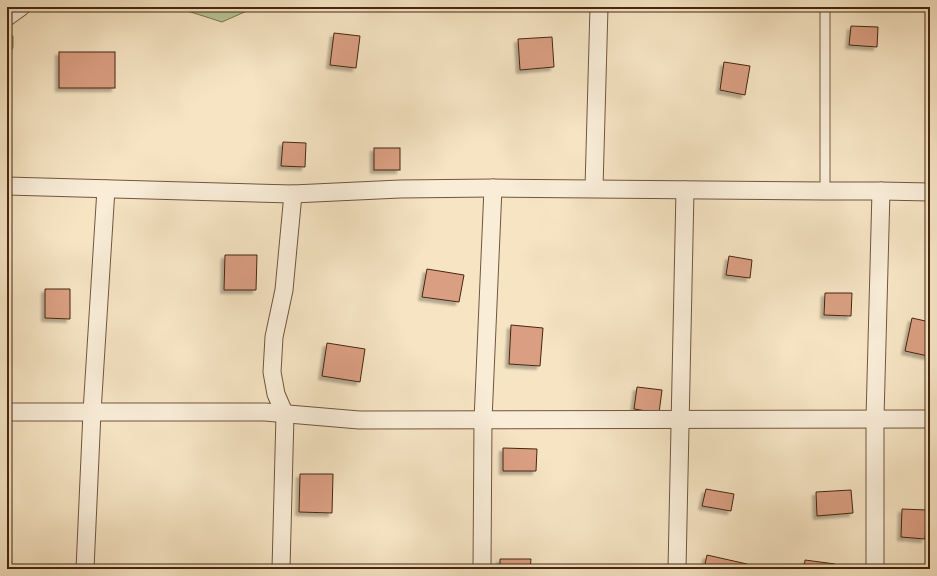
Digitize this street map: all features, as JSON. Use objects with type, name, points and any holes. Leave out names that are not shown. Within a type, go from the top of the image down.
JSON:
[{"type":"street","points":[[7,17],[21,7]]},
{"type":"street","points":[[594,188],[599,7]]},
{"type":"street","points":[[7,186],[293,194],[492,188],[930,192]]},
{"type":"street","points":[[482,569],[483,420],[492,188]]},
{"type":"street","points":[[85,569],[92,412],[106,189]]},
{"type":"street","points":[[677,569],[685,190]]},
{"type":"street","points":[[875,569],[875,418],[881,191]]},
{"type":"street","points":[[281,569],[285,414],[276,394],[272,372],[274,337],[284,290],[293,194]]},
{"type":"street","points":[[7,412],[265,412],[359,420],[930,419]]},
{"type":"lane","points":[[825,7],[825,192]]},
{"type":"green space","points":[[175,7],[251,7],[249,10],[222,22]]},
{"type":"green space","points":[[7,34],[13,36],[13,47],[7,60]]},
{"type":"building","points":[[851,26],[878,27],[877,47],[849,45]]},
{"type":"building","points":[[334,33],[360,36],[356,68],[330,65]]},
{"type":"building","points":[[552,37],[554,67],[520,70],[518,39]]},
{"type":"building","points":[[59,52],[115,52],[115,88],[59,88]]},
{"type":"building","points":[[724,62],[750,66],[745,95],[720,90]]},
{"type":"building","points":[[283,142],[306,143],[305,167],[281,166]]},
{"type":"building","points":[[374,148],[400,148],[400,170],[374,170]]},
{"type":"building","points":[[225,255],[257,255],[256,290],[224,290]]},
{"type":"building","points":[[729,256],[752,260],[750,278],[726,275]]},
{"type":"building","points":[[427,269],[464,275],[459,302],[422,297]]},
{"type":"building","points":[[45,289],[70,289],[70,319],[45,318]]},
{"type":"building","points":[[825,293],[852,293],[851,316],[824,315]]},
{"type":"building","points":[[912,318],[930,322],[930,348],[928,356],[905,351]]},
{"type":"building","points":[[511,325],[543,328],[540,366],[509,364]]},
{"type":"building","points":[[327,343],[365,349],[360,382],[322,376]]},
{"type":"building","points":[[637,387],[662,390],[659,413],[634,409]]},
{"type":"building","points":[[503,448],[537,449],[536,471],[503,471]]},
{"type":"building","points":[[300,474],[333,474],[332,513],[299,512]]},
{"type":"building","points":[[706,489],[734,494],[731,511],[702,506]]},
{"type":"building","points":[[851,490],[853,513],[817,516],[816,492]]},
{"type":"building","points":[[902,509],[927,510],[925,539],[901,537]]},
{"type":"building","points":[[707,555],[747,564],[746,569],[704,569]]},
{"type":"building","points":[[500,559],[531,559],[530,569],[500,569]]},
{"type":"building","points":[[805,560],[835,564],[835,569],[804,569]]}]
